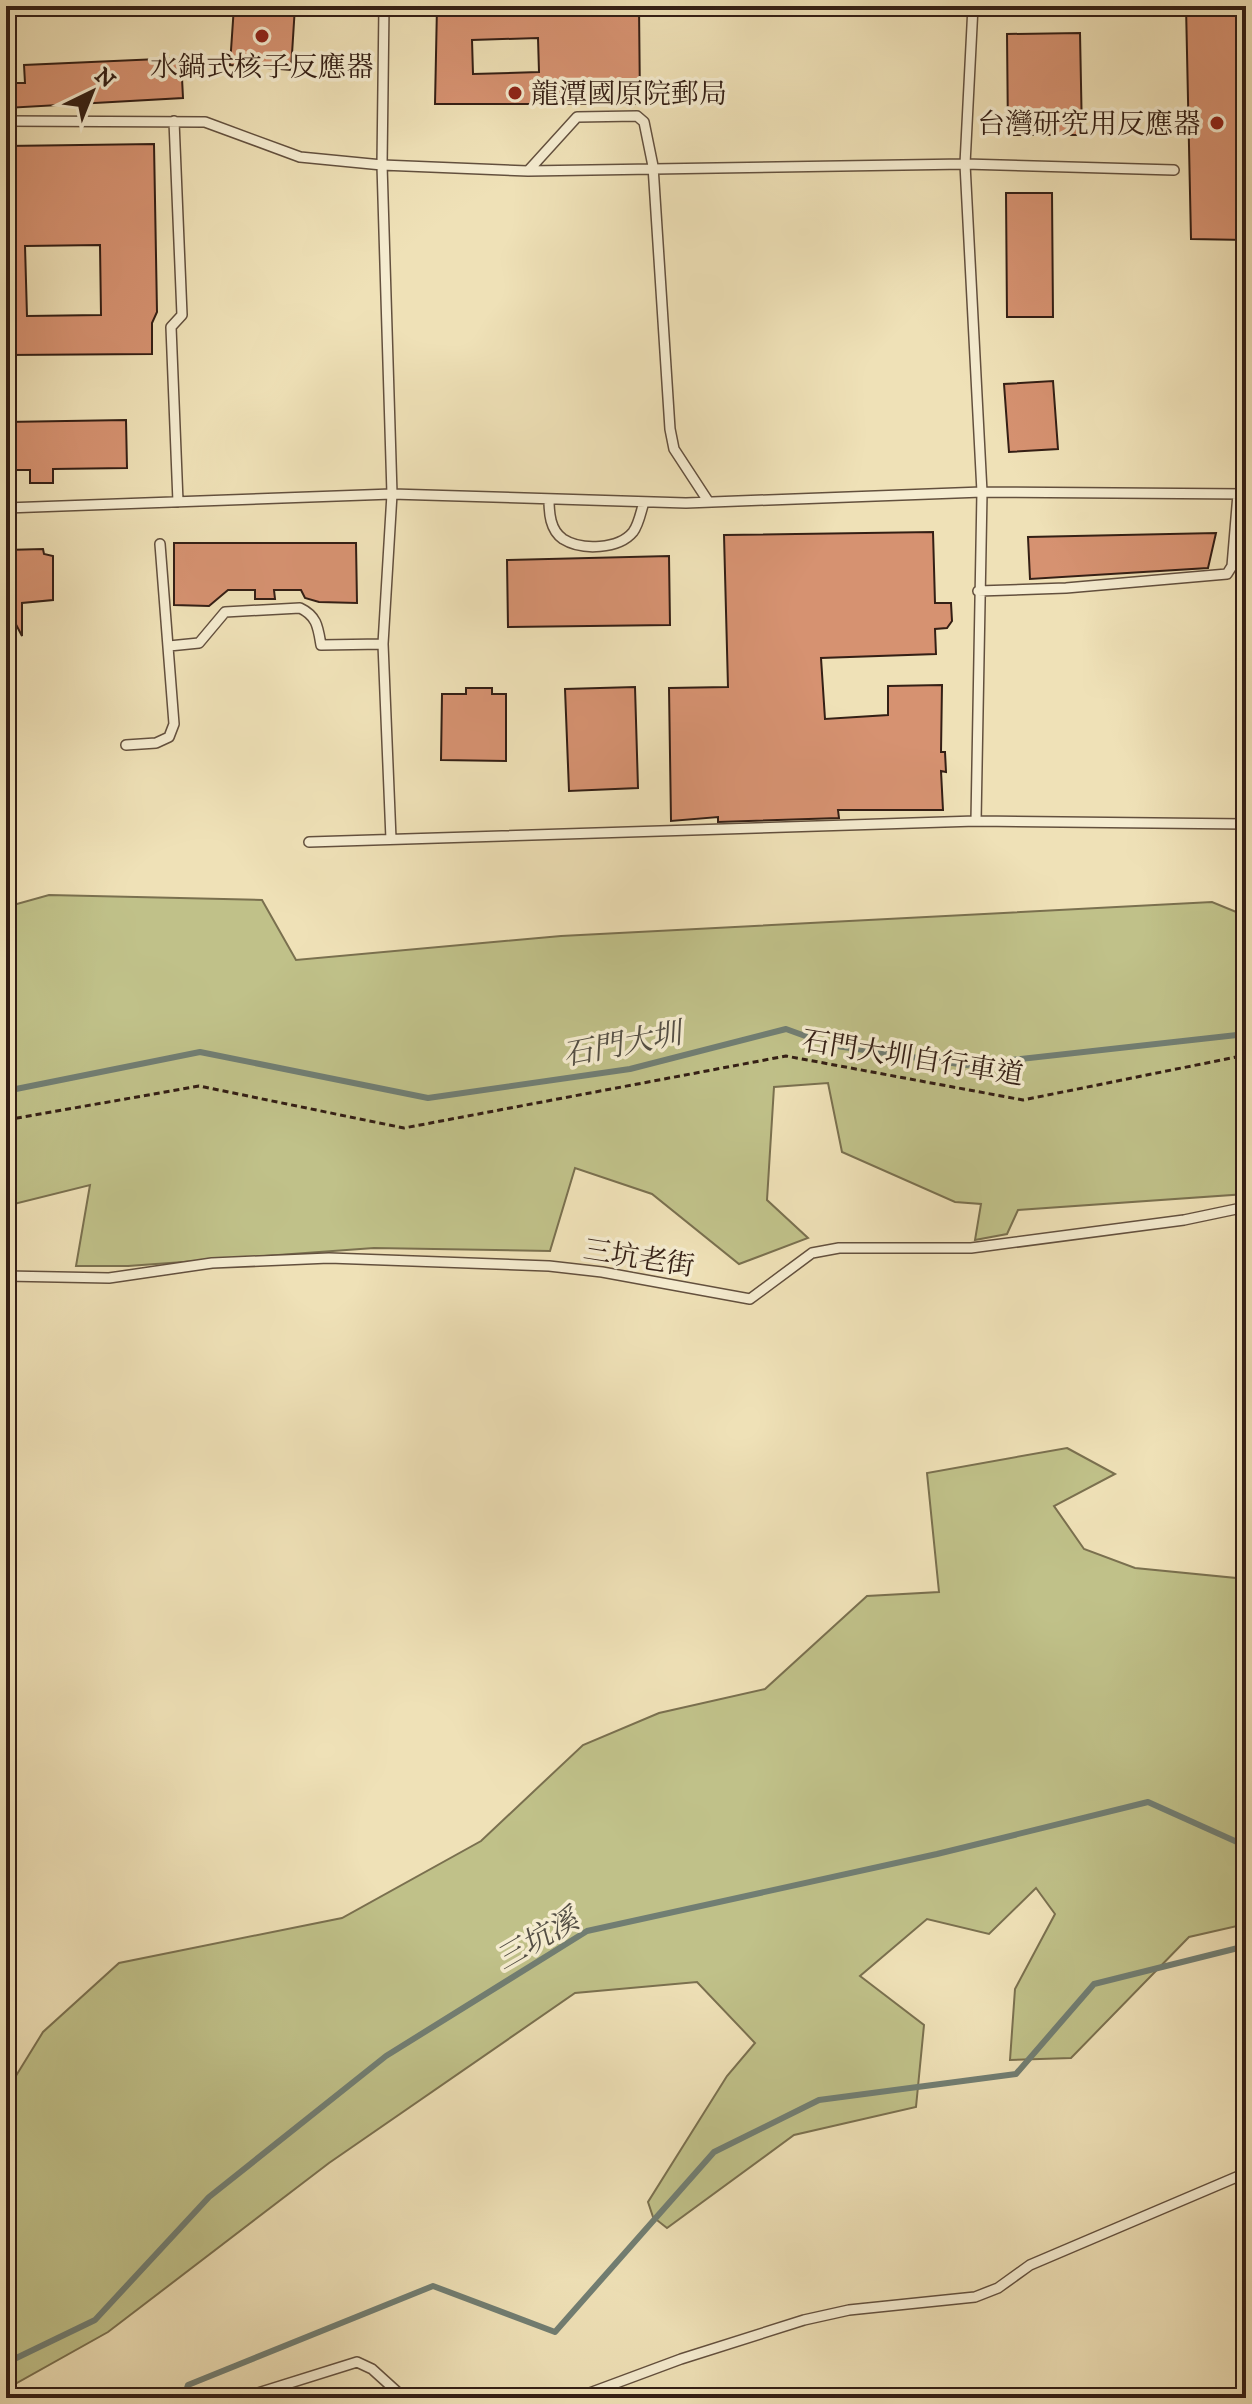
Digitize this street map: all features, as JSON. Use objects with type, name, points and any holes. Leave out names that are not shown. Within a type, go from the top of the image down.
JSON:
[{"type":"lane","points":[[384,6],[382,165],[392,494],[383,644],[391,839]]},
{"type":"lane","points":[[973,6],[965,164],[982,492],[976,821]]},
{"type":"lane","points":[[528,171],[581,115],[637,116],[648,131],[653,166],[670,429],[674,449],[708,501]]},
{"type":"lane","points":[[6,121],[205,122],[300,157],[382,165],[528,171],[653,166],[965,164],[1174,170]]},
{"type":"lane","points":[[174,121],[182,315],[171,327],[178,502]]},
{"type":"lane","points":[[6,508],[392,494],[644,502],[982,492],[1242,494],[1232,566],[1227,574],[1066,588],[978,591]]},
{"type":"lane","points":[[549,499],[549,521],[562,539],[584,545],[615,545],[633,532],[644,502]]},
{"type":"lane","points":[[126,745],[156,743],[169,737],[174,724],[160,544]]},
{"type":"lane","points":[[169,646],[199,643],[225,612],[300,608],[310,613],[318,624],[321,645],[383,644]]},
{"type":"lane","points":[[309,842],[976,821],[1246,824]]},
{"type":"lane","name":"三坑老街","points":[[6,1276],[109,1278],[212,1263],[329,1258],[549,1266],[602,1272],[750,1299],[812,1253],[839,1248],[971,1248],[1184,1220],[1246,1207]]},
{"type":"lane","points":[[576,2398],[681,2359],[804,2320],[849,2310],[975,2297],[998,2288],[1030,2265],[1246,2173]]},
{"type":"lane","points":[[242,2398],[357,2362],[372,2369],[404,2398]]},
{"type":"path","name":"石門大圳自行車道","points":[[6,1120],[199,1086],[404,1128],[786,1056],[1023,1100],[1246,1055]]},
{"type":"green space","points":[[49,895],[262,900],[296,960],[561,936],[1212,902],[1246,916],[1246,1194],[1018,1210],[1007,1234],[975,1240],[981,1204],[955,1202],[842,1152],[828,1083],[774,1087],[767,1200],[808,1238],[739,1264],[652,1194],[575,1168],[550,1251],[374,1248],[128,1266],[76,1266],[90,1185],[6,1206],[6,907]]},
{"type":"green space","points":[[1067,1448],[1115,1474],[1054,1506],[1084,1549],[1135,1568],[1246,1579],[1246,1924],[1189,1937],[1071,2058],[1010,2060],[1015,1989],[1055,1914],[1036,1888],[989,1934],[927,1919],[860,1976],[924,2025],[916,2107],[794,2135],[667,2228],[653,2217],[648,2202],[727,2076],[755,2043],[697,1982],[575,1993],[329,2163],[108,2332],[6,2389],[6,2092],[43,2032],[119,1963],[342,1918],[481,1841],[583,1745],[659,1713],[765,1689],[867,1596],[939,1592],[927,1473]]},
{"type":"building","name":"水鍋式核子反應器","points":[[234,6],[295,6],[291,70],[230,65]]},
{"type":"building","points":[[437,6],[639,6],[640,104],[435,104]],"holes":[[[538,38],[539,72],[473,74],[472,40]]]},
{"type":"building","name":"台灣研究用反應器","points":[[1186,6],[1246,6],[1246,240],[1191,239]]},
{"type":"building","points":[[1080,33],[1082,135],[1008,135],[1007,34]]},
{"type":"building","points":[[181,58],[183,98],[6,108],[6,83],[25,83],[24,65]]},
{"type":"building","points":[[154,144],[157,312],[152,323],[152,354],[6,355],[6,146]],"holes":[[[100,245],[101,315],[27,316],[25,246]]]},
{"type":"building","points":[[1006,193],[1052,193],[1053,317],[1007,317]]},
{"type":"building","points":[[1053,381],[1058,449],[1009,452],[1004,384]]},
{"type":"building","points":[[126,420],[127,468],[53,469],[53,483],[30,483],[30,470],[6,470],[6,422]]},
{"type":"building","points":[[933,532],[935,603],[951,603],[952,621],[947,628],[935,629],[936,654],[821,658],[825,719],[888,715],[888,686],[942,685],[941,752],[945,752],[946,772],[941,771],[943,810],[838,810],[839,818],[718,822],[718,817],[671,821],[669,688],[728,687],[724,535]]},
{"type":"building","points":[[1216,533],[1208,568],[1030,579],[1028,537]]},
{"type":"building","points":[[174,543],[356,543],[357,603],[319,602],[305,598],[301,590],[274,590],[275,599],[255,599],[255,590],[228,590],[209,606],[174,605]]},
{"type":"building","points":[[43,549],[44,554],[53,556],[53,600],[22,603],[22,636],[9,611],[6,611],[6,550]]},
{"type":"building","points":[[669,556],[670,625],[508,627],[507,560]]},
{"type":"building","points":[[635,687],[638,788],[569,791],[565,689]]},
{"type":"building","points":[[466,688],[492,688],[492,694],[506,694],[506,761],[441,760],[442,694],[466,694]]},
{"type":"waterway","name":"石門大圳","points":[[6,1091],[200,1052],[428,1098],[630,1069],[786,1029],[830,1045],[966,1065],[1246,1034]]},
{"type":"waterway","name":"三坑溪","points":[[6,2363],[95,2320],[209,2197],[386,2056],[587,1931],[937,1854],[1148,1802],[1246,1846]]},
{"type":"waterway","points":[[184,2398],[188,2385],[433,2286],[555,2332],[714,2152],[819,2100],[1016,2074],[1094,1984],[1246,1946]]},
{"type":"place","name":"水鍋式核子反應器","points":[[262,36]]},
{"type":"place","name":"龍潭國原院郵局","points":[[515,93]]},
{"type":"place","name":"台灣研究用反應器","points":[[1217,123]]}]
